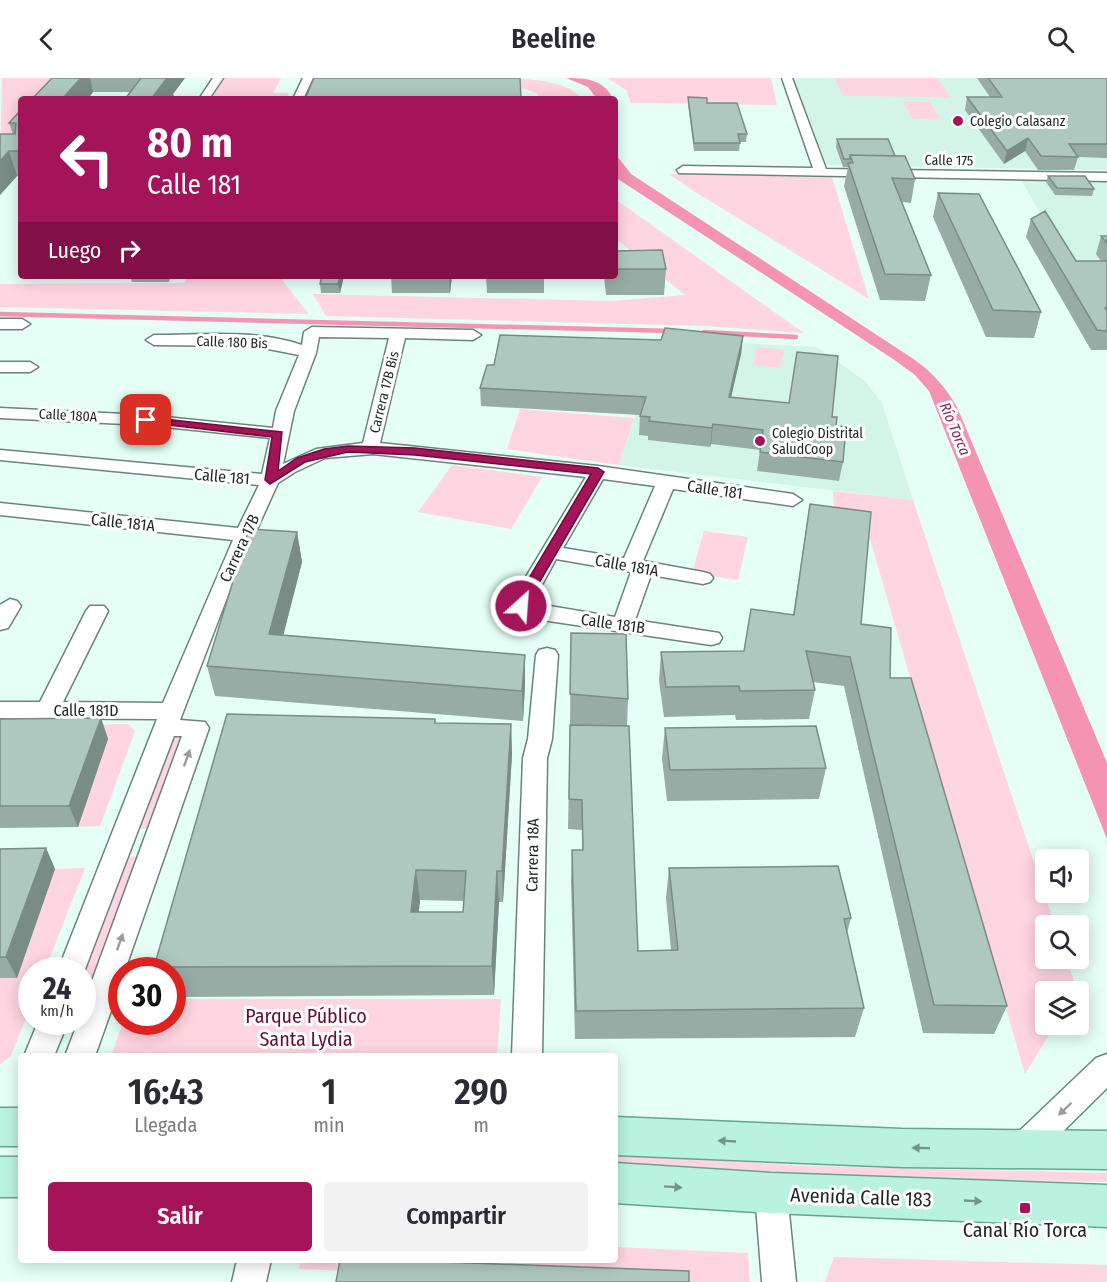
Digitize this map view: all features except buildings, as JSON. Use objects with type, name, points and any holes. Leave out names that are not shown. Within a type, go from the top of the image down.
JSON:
[{"type":"main road","points":[[618,1136],[890,1148],[1107,1150]]},
{"type":"main road","name":"Avenida Calle 183","points":[[618,1183],[771,1193],[1107,1206]]},
{"type":"street","points":[[206,96],[218,78]]},
{"type":"street","points":[[299,96],[308,78]]},
{"type":"street","points":[[787,78],[821,173]]},
{"type":"street","name":"Calle 175","points":[[682,170],[1107,177]]},
{"type":"street","points":[[0,324],[22,324]]},
{"type":"street","name":"Carrera 17B","points":[[77,957],[223,582],[270,480],[278,434],[308,353],[312,332],[398,334]]},
{"type":"street","points":[[398,334],[472,335]]},
{"type":"street","name":"Carrera 17B Bis","points":[[370,449],[398,334]]},
{"type":"street","name":"Calle 180 Bis","points":[[154,340],[263,343],[295,347],[308,353]]},
{"type":"street","points":[[0,367],[30,367]]},
{"type":"street","name":"Calle 180A","points":[[0,412],[146,420],[278,434]]},
{"type":"street","name":"Calle 181","points":[[0,455],[270,480],[301,460],[324,453],[370,449],[598,472],[793,500]]},
{"type":"street","points":[[551,552],[598,472]]},
{"type":"street","points":[[623,624],[637,567],[666,482]]},
{"type":"street","name":"Calle 181A","points":[[0,508],[245,535]]},
{"type":"street","name":"Calle 181A","points":[[551,552],[703,578]]},
{"type":"street","name":"Calle 181B","points":[[551,552],[522,600],[521,606],[535,612],[711,638]]},
{"type":"street","points":[[48,710],[97,611]]},
{"type":"street","name":"Carrera 18A","points":[[527,1053],[535,758],[540,739],[547,655]]},
{"type":"street","name":"Calle 181D","points":[[0,710],[48,710],[169,719]]},
{"type":"street","points":[[81,1053],[197,728],[169,719]]},
{"type":"street","points":[[122,843],[156,843]]},
{"type":"street","points":[[40,1053],[48,1035]]},
{"type":"street","points":[[1022,1150],[1107,1068]]},
{"type":"street","points":[[771,1193],[779,1282]]},
{"type":"street","points":[[249,1282],[253,1263]]},
{"type":"shaded area","name":"Colegio Calasanz","points":[[792,78],[1107,78],[1107,170],[827,165]]},
{"type":"shaded area","points":[[1021,180],[1107,182],[1107,328]]},
{"type":"shaded area","name":"Colegio Distrital SaludCoop","points":[[661,339],[817,347],[865,381],[882,403],[913,500],[619,465]]},
{"type":"green space","points":[[2,78],[63,78],[48,96],[18,96],[18,131],[0,151]]},
{"type":"green space","points":[[224,78],[281,78],[273,93],[289,93],[288,96],[214,96]]},
{"type":"green space","points":[[491,78],[528,79],[554,83],[579,96],[538,96],[537,93]]},
{"type":"green space","points":[[607,78],[771,78],[777,105],[631,103],[626,90]]},
{"type":"green space","points":[[835,78],[938,78],[950,97],[843,96]]},
{"type":"green space","points":[[903,102],[930,102],[940,119],[913,119]]},
{"type":"green space","points":[[669,174],[832,177],[869,299],[692,190]]},
{"type":"green space","points":[[618,201],[804,333],[706,326],[326,316],[313,294],[611,301],[685,295],[618,240]]},
{"type":"green space","points":[[186,279],[281,279],[309,314],[0,307],[0,284],[184,283]]},
{"type":"green space","points":[[757,347],[784,350],[780,368],[753,365]]},
{"type":"green space","points":[[520,409],[634,418],[619,465],[507,449]]},
{"type":"green space","points":[[452,465],[542,477],[511,529],[418,512]]},
{"type":"green space","points":[[833,491],[913,500],[1035,865],[1035,903],[1048,903],[1052,915],[1035,915],[1035,969],[1070,969],[1074,981],[1035,981],[1035,1035],[1049,1035],[1025,1074],[870,539],[836,534]]},
{"type":"green space","points":[[704,531],[748,537],[738,580],[692,573]]},
{"type":"green space","points":[[128,724],[135,731],[100,826],[78,827],[108,740],[2,726]]},
{"type":"green space","points":[[177,736],[182,740],[149,828],[140,829],[171,738]]},
{"type":"green space","points":[[133,856],[138,857],[96,978],[96,957],[89,957],[126,859]]},
{"type":"green space","points":[[85,868],[50,957],[24,957],[55,869]]},
{"type":"green space","points":[[18,975],[19,1035],[11,1056],[0,1064],[0,978],[17,978]]},
{"type":"green space","name":"Parque Público Santa Lydia","points":[[186,999],[501,999],[497,1053],[112,1053],[118,1035],[186,1035]]},
{"type":"green space","points":[[618,1154],[808,1166],[1107,1173],[1107,1182],[809,1176],[618,1163]]},
{"type":"green space","points":[[618,1247],[748,1253],[750,1282],[662,1282],[298,1269],[301,1263],[618,1263]]},
{"type":"green space","points":[[834,1257],[1107,1265],[1107,1282],[825,1282]]},
{"type":"water","points":[[566,78],[593,81],[605,87],[611,96],[595,96],[588,87]]},
{"type":"water","name":"Río Torca","points":[[618,157],[631,174],[912,358],[932,374],[948,392],[957,407],[1107,763],[1107,839],[929,391],[915,375],[618,179]]},
{"type":"waterway","points":[[0,314],[672,331]]},
{"type":"waterway","points":[[704,332],[796,337]]},
{"type":"place","name":"Colegio Calasanz","points":[[958,121]]},
{"type":"place","name":"Colegio Distrital SaludCoop","points":[[760,441]]},
{"type":"place","name":"Canal Río Torca","points":[[1025,1208]]},
{"type":"route","points":[[146,420],[278,434],[270,480],[301,460],[348,449],[415,452],[598,472],[522,600],[521,606]]}]
